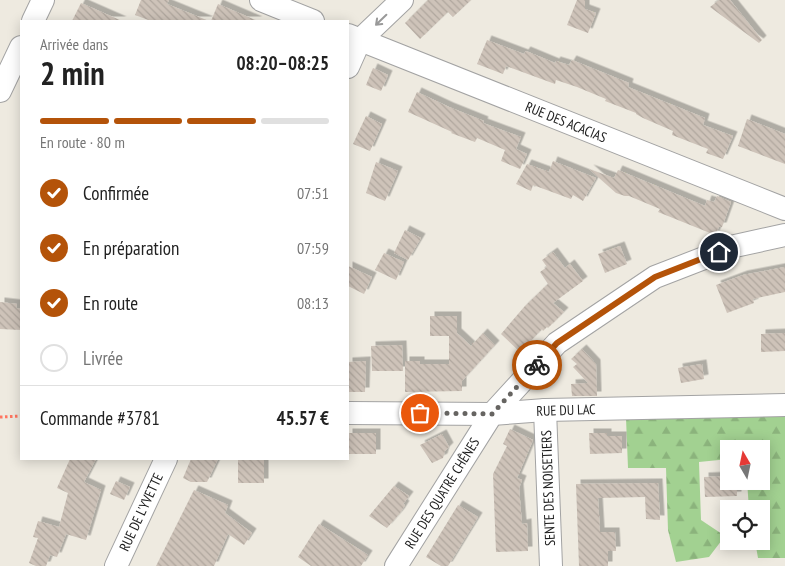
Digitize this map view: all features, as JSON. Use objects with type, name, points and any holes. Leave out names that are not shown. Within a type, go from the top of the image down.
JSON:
[{"type":"street","points":[[34,20],[44,0]]},
{"type":"street","points":[[261,0],[311,20]]},
{"type":"street","points":[[349,62],[354,38],[402,0]]},
{"type":"street","name":"RUE DES ACACIAS","points":[[354,38],[785,209]]},
{"type":"street","points":[[0,92],[20,49]]},
{"type":"street","name":"RUE DES QUATRE CHÊNES","points":[[396,566],[492,414],[557,343],[655,277],[735,246],[785,235]]},
{"type":"street","name":"RUE DU LAC","points":[[349,413],[492,414],[545,410],[785,405]]},
{"type":"street","name":"SENTE DES NOISETIERS","points":[[545,410],[551,566]]},
{"type":"street","name":"RUE DE L'YVETTE","points":[[116,566],[166,460]]},
{"type":"path","points":[[0,416],[20,416]]},
{"type":"green space","points":[[785,415],[785,558],[758,558],[757,550],[770,550],[770,500],[748,500],[748,490],[770,490],[770,440],[720,440],[720,460],[699,462],[701,520],[720,533],[720,543],[709,557],[676,562],[668,530],[666,468],[628,468],[626,418]]},
{"type":"building","points":[[141,0],[169,0],[167,4],[207,20],[148,20],[135,15]]},
{"type":"building","points":[[428,0],[471,0],[453,17],[448,12],[420,39],[405,23]]},
{"type":"building","points":[[577,0],[585,0],[585,9],[596,13],[588,33],[567,25]]},
{"type":"building","points":[[719,0],[730,0],[762,40],[759,43],[710,7]]},
{"type":"building","points":[[81,3],[120,20],[72,20]]},
{"type":"building","points":[[218,4],[256,20],[211,20]]},
{"type":"building","points":[[487,40],[524,54],[526,51],[555,63],[556,61],[569,65],[572,60],[629,83],[628,87],[705,118],[703,125],[733,136],[723,159],[706,153],[708,149],[672,135],[673,131],[577,87],[556,80],[555,84],[506,66],[503,74],[477,64]]},
{"type":"building","points":[[373,68],[388,75],[381,91],[366,85]]},
{"type":"building","points":[[417,92],[484,121],[483,123],[521,137],[516,149],[527,154],[520,169],[501,161],[505,150],[477,138],[475,142],[451,133],[408,112]]},
{"type":"building","points":[[366,116],[382,124],[370,151],[353,144]]},
{"type":"building","points":[[747,119],[785,134],[785,164],[738,146]]},
{"type":"building","points":[[553,161],[596,178],[583,201],[573,195],[571,199],[533,185],[531,191],[516,184],[527,164],[549,172]]},
{"type":"building","points":[[376,162],[398,171],[385,201],[366,193]]},
{"type":"building","points":[[589,169],[614,178],[618,170],[705,206],[707,200],[714,202],[717,196],[731,202],[722,227],[719,227],[715,235],[658,212],[660,209],[629,196],[616,193]]},
{"type":"building","points":[[405,230],[421,238],[408,260],[394,253]]},
{"type":"building","points":[[620,246],[627,264],[605,273],[598,254]]},
{"type":"building","points":[[553,252],[565,268],[570,264],[583,281],[553,303],[564,312],[548,328],[543,331],[542,329],[520,352],[501,334],[525,306],[548,284],[540,272],[547,267],[542,260]]},
{"type":"building","points":[[384,253],[404,262],[396,280],[375,270]]},
{"type":"building","points":[[349,266],[372,277],[364,294],[349,286]]},
{"type":"building","points":[[785,267],[785,292],[753,299],[754,303],[727,313],[716,285],[743,275]]},
{"type":"building","points":[[0,302],[17,304],[16,308],[20,309],[20,330],[0,329]]},
{"type":"building","points":[[430,316],[457,316],[457,333],[471,346],[483,333],[495,345],[462,381],[462,391],[405,392],[405,361],[420,361],[420,364],[449,364],[449,336],[430,336]]},
{"type":"building","points":[[785,333],[785,351],[761,352],[761,334]]},
{"type":"building","points":[[402,345],[403,371],[372,371],[371,346]]},
{"type":"building","points":[[582,349],[596,364],[597,396],[572,396],[571,384],[588,383],[573,367],[577,364],[571,359]]},
{"type":"building","points":[[366,361],[365,392],[349,392],[349,362]]},
{"type":"building","points":[[702,364],[704,379],[681,383],[678,368]]},
{"type":"building","points":[[510,429],[533,440],[517,478],[522,480],[519,488],[522,524],[527,523],[528,551],[496,552],[493,474],[507,446],[503,444]]},
{"type":"building","points":[[349,433],[376,433],[376,454],[349,454]]},
{"type":"building","points":[[589,433],[607,433],[607,436],[622,436],[622,453],[590,454]]},
{"type":"building","points":[[442,434],[449,447],[445,451],[443,458],[432,463],[420,445]]},
{"type":"building","points":[[70,460],[95,460],[84,482],[101,490],[86,540],[66,534],[57,557],[50,555],[46,566],[36,566],[29,563],[38,538],[33,537],[38,521],[59,527],[68,493],[57,488]]},
{"type":"building","points":[[191,460],[218,460],[207,482],[191,482],[183,478]]},
{"type":"building","points":[[238,460],[264,460],[264,483],[238,483]]},
{"type":"building","points":[[720,476],[720,490],[737,490],[737,496],[705,497],[704,477]]},
{"type":"building","points":[[116,481],[130,487],[124,500],[110,494]]},
{"type":"building","points":[[658,483],[660,520],[646,519],[645,497],[598,498],[600,532],[615,532],[616,551],[608,551],[608,566],[579,566],[576,484]]},
{"type":"building","points":[[394,486],[409,496],[403,504],[405,505],[400,513],[387,528],[369,516]]},
{"type":"building","points":[[194,490],[228,505],[225,513],[252,533],[244,545],[228,534],[214,566],[156,566]]},
{"type":"building","points":[[458,505],[478,517],[448,566],[441,566],[426,557]]},
{"type":"building","points":[[319,524],[368,555],[361,566],[311,566],[298,557]]},
{"type":"way so far","points":[[420,413],[492,414],[537,365]]},
{"type":"route","points":[[537,365],[557,343],[655,277],[719,252]]}]
